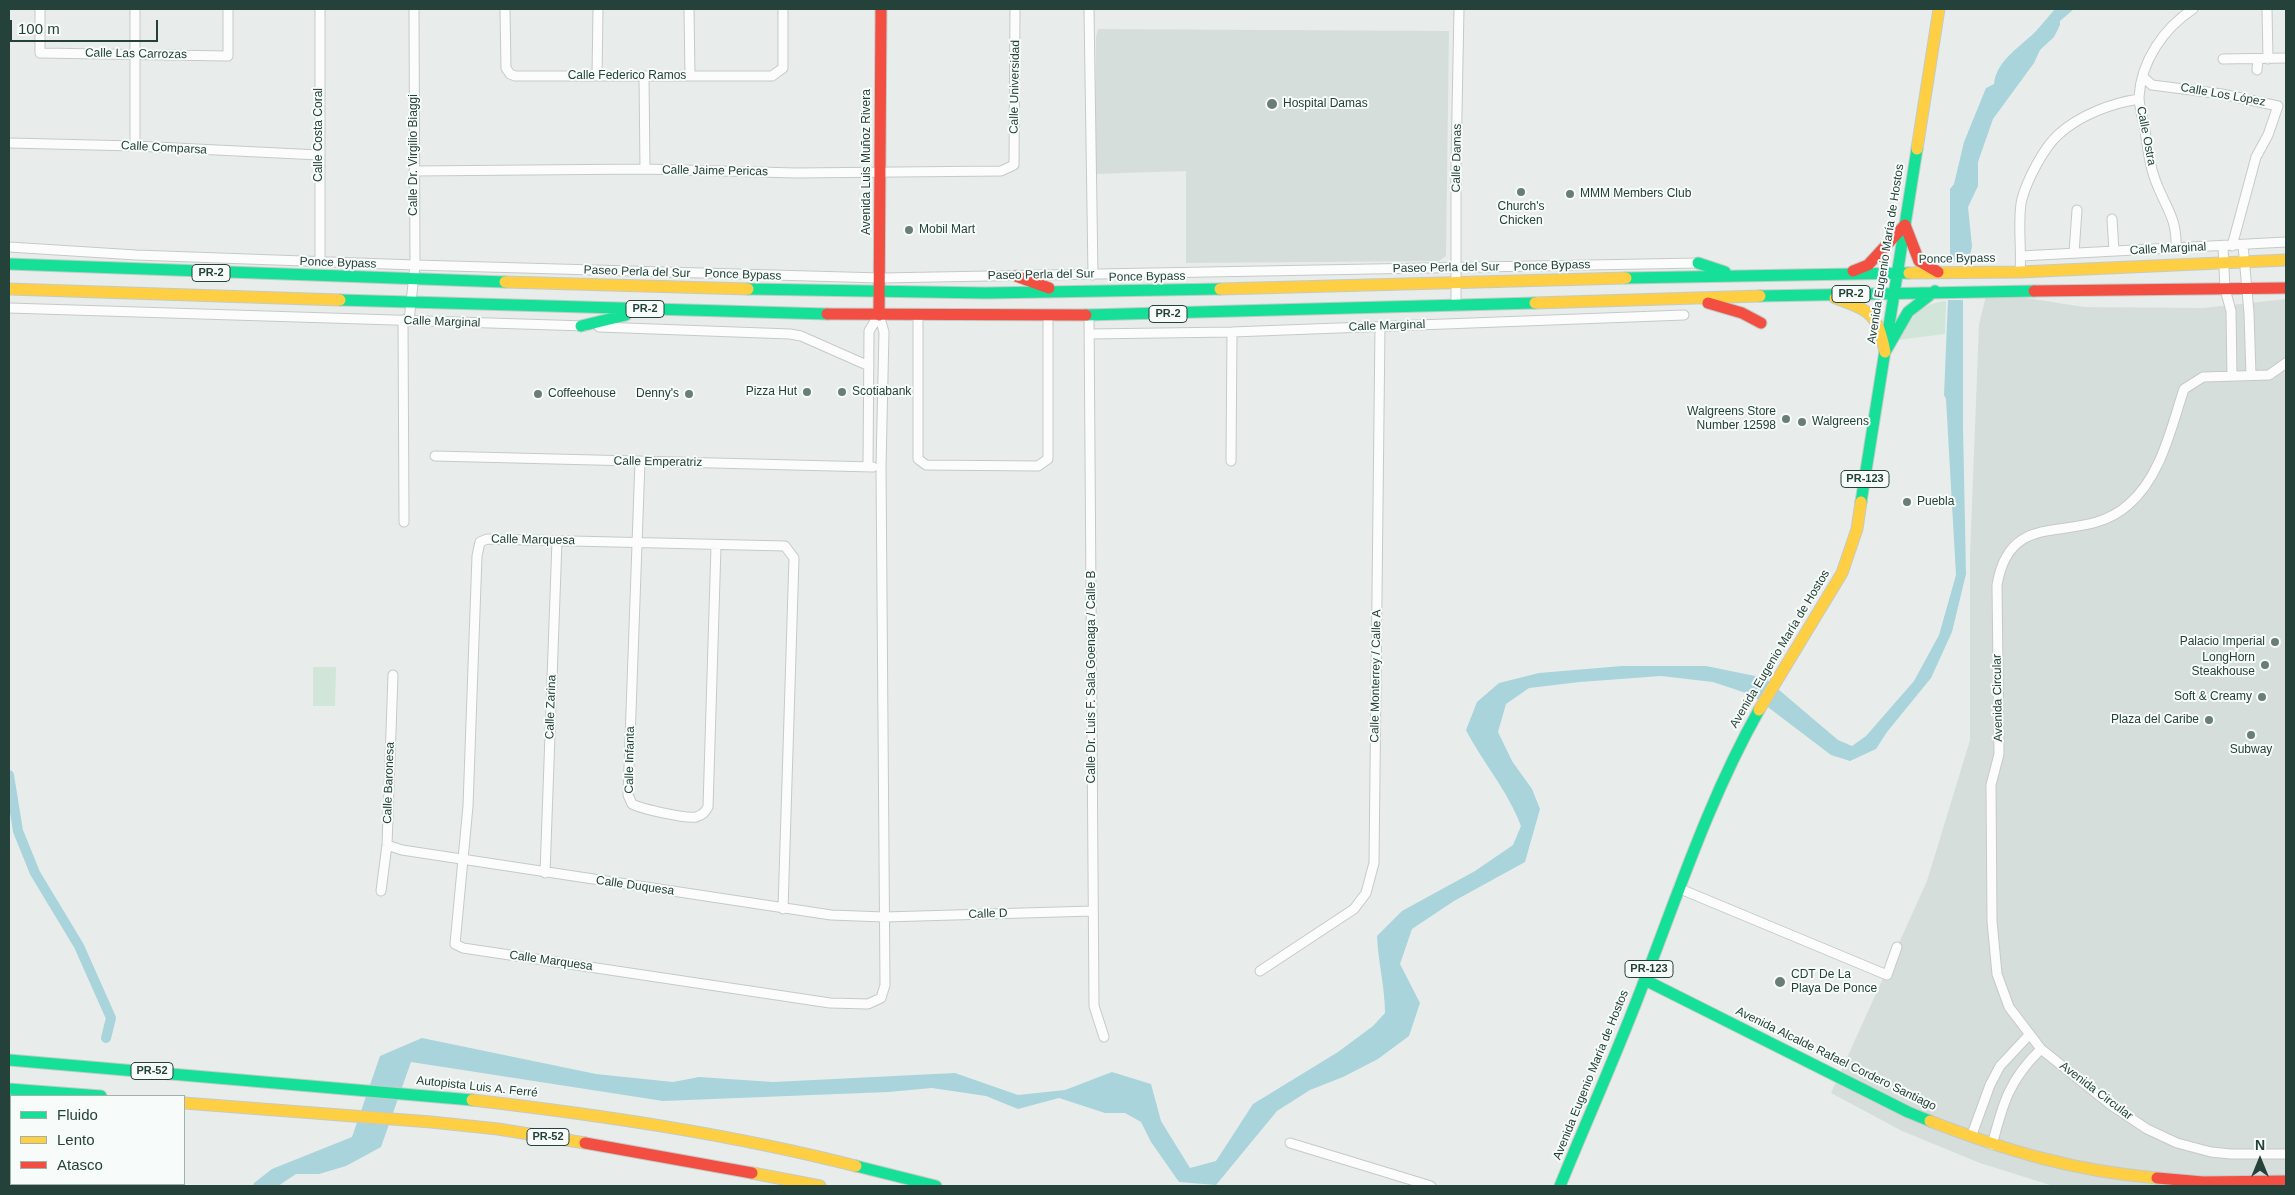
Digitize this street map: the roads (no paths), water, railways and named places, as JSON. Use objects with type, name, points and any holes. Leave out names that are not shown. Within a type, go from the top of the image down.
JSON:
[{"type":"main road","name":"Avenida Luis Muñoz Rivera","points":[[879,315],[881,172],[880,9]]},
{"type":"main road","name":"Avenida Eugenio María de Hostos","points":[[1560,1186],[1645,980],[1678,888],[1736,751],[1784,666],[1842,573],[1857,529],[1939,9]]},
{"type":"main road","points":[[1846,274],[1868,265],[1905,225],[1919,261],[1942,273]]},
{"type":"main road","name":"Ponce Bypass","points":[[9,264],[414,279],[880,292],[1060,292],[1736,275],[2020,272],[2286,260]]},
{"type":"main road","points":[[1698,263],[1736,275]]},
{"type":"main road","points":[[1016,276],[1060,292]]},
{"type":"main road","name":"PR-2","points":[[9,289],[663,310],[879,315],[1089,315],[1935,291],[2286,288]]},
{"type":"main road","points":[[1886,352],[1908,312],[1935,291]]},
{"type":"main road","points":[[1829,295],[1868,310],[1880,325],[1886,352]]},
{"type":"main road","points":[[1690,299],[1739,310],[1761,323]]},
{"type":"main road","points":[[581,326],[613,317],[663,310]]},
{"type":"main road","name":"Avenida Alcalde Rafael Cordero Santiago","points":[[1645,980],[1908,1112],[1992,1145],[2052,1162],[2121,1176],[2203,1182],[2286,1181]]},
{"type":"main road","name":"Autopista Luis A. Ferré","points":[[9,1060],[431,1095],[552,1109],[672,1128],[801,1152],[936,1186]]},
{"type":"main road","points":[[9,1089],[88,1095]]},
{"type":"main road","name":"PR-52","points":[[185,1103],[498,1129],[682,1159],[820,1186]]},
{"type":"street","name":"Calle Las Carrozas","points":[[40,9],[40,53],[228,56],[228,9]]},
{"type":"street","points":[[135,9],[135,146]]},
{"type":"street","name":"Calle Costa Coral","points":[[320,9],[320,260]]},
{"type":"street","name":"Calle Dr. Virgilio Biaggi","points":[[404,522],[406,321],[411,302],[415,265],[414,9]]},
{"type":"street","name":"Calle Federico Ramos","points":[[505,9],[506,68],[512,75],[597,76],[772,76],[783,68],[783,9]]},
{"type":"street","points":[[597,76],[598,9]]},
{"type":"street","points":[[689,9],[690,76]]},
{"type":"street","name":"Calle Universidad","points":[[1014,165],[1015,9]]},
{"type":"street","points":[[1089,9],[1092,275]]},
{"type":"street","name":"Calle Damas","points":[[1456,306],[1459,9]]},
{"type":"street","name":"Calle Ostra","points":[[2176,248],[2175,222],[2157,186],[2149,159],[2139,99],[2148,59],[2170,28],[2193,9]]},
{"type":"street","points":[[2267,9],[2268,59]]},
{"type":"street","points":[[2223,59],[2286,58]]},
{"type":"street","points":[[2258,59],[2258,70]]},
{"type":"street","points":[[644,76],[645,169]]},
{"type":"street","name":"Calle Los López","points":[[2144,78],[2152,85],[2222,94],[2278,106],[2268,135],[2256,157],[2227,246]]},
{"type":"street","points":[[2020,272],[2021,201],[2039,162],[2059,134],[2080,120],[2109,106],[2139,99]]},
{"type":"street","name":"Calle Comparsa","points":[[9,143],[319,154]]},
{"type":"street","name":"Calle Jaime Pericas","points":[[414,171],[645,169],[796,173],[1001,171],[1014,165]]},
{"type":"street","points":[[2074,253],[2077,210]]},
{"type":"street","name":"Calle Marginal","points":[[2112,219],[2114,251]]},
{"type":"street","name":"Calle Marginal","points":[[2021,256],[2286,242]]},
{"type":"street","points":[[2243,245],[2251,375]]},
{"type":"street","points":[[2227,246],[2224,262],[2225,289],[2231,311],[2232,376]]},
{"type":"street","name":"Paseo Perla del Sur","points":[[9,247],[136,255],[320,260],[415,265],[880,278],[1698,263]]},
{"type":"street","name":"Calle Marginal","points":[[9,308],[790,334],[801,336],[869,366]]},
{"type":"street","points":[[868,467],[869,331],[879,315]]},
{"type":"street","name":"Calle Marquesa","points":[[783,909],[794,558],[786,546],[716,546],[487,538],[480,542],[477,556],[468,806],[464,860],[454,938],[455,944],[463,948],[830,1003],[868,1004],[881,998],[885,985],[881,467],[884,332],[879,315]]},
{"type":"street","points":[[918,315],[918,459],[926,465],[1029,466],[1038,466],[1048,459],[1048,315]]},
{"type":"street","name":"Calle Dr. Luis F. Sala Goenaga / Calle B","points":[[1089,315],[1094,1006],[1104,1036]]},
{"type":"street","name":"Calle Marginal","points":[[1089,334],[1232,332],[1684,315]]},
{"type":"street","name":"Calle Monterrey / Calle A","points":[[1260,971],[1354,909],[1366,893],[1374,863],[1380,326]]},
{"type":"street","points":[[1231,462],[1232,332]]},
{"type":"street","name":"Avenida Circular","points":[[2286,362],[2269,375],[2203,377],[2184,389],[2159,462],[2144,488],[2130,504],[2111,518],[2080,527],[2031,534],[2020,540],[2009,551],[2000,570],[1997,596],[1999,754],[1991,785],[1992,921],[1997,974],[2009,1007],[2029,1035],[2041,1049],[2111,1105],[2147,1129],[2176,1143],[2211,1152],[2286,1154]]},
{"type":"street","points":[[868,416],[883,416]]},
{"type":"street","name":"Calle Emperatriz","points":[[435,456],[881,467]]},
{"type":"street","name":"Calle Infanta","points":[[640,461],[628,795],[632,804],[640,808],[695,817],[704,813],[708,807],[716,546]]},
{"type":"street","name":"Calle Zarina","points":[[545,873],[557,541]]},
{"type":"street","name":"Calle Baronesa","points":[[380,892],[387,845],[393,674]]},
{"type":"street","name":"Calle Duquesa","points":[[387,845],[402,850],[783,909],[831,915],[884,917]]},
{"type":"street","points":[[1678,888],[1887,975],[1898,947]]},
{"type":"street","name":"Calle D","points":[[884,917],[1093,911]]},
{"type":"street","points":[[1971,1137],[1990,1085],[2000,1066],[2029,1035]]},
{"type":"street","points":[[1992,1145],[2010,1087],[2030,1060],[2041,1049]]},
{"type":"street","points":[[1290,1143],[1432,1186]]},
{"type":"water","points":[[2055,9],[2074,9],[2060,21],[2054,37],[2040,50],[2034,63],[1993,119],[1978,162],[1978,186],[1968,207],[1972,246],[1969,261],[1950,261],[1950,189],[1954,184],[1964,142],[1986,88],[1994,84],[1999,68],[2011,54],[2037,30]]},
{"type":"water","points":[[1948,300],[1963,300],[1966,574],[1952,632],[1931,678],[1887,732],[1876,749],[1850,761],[1831,755],[1752,695],[1713,682],[1661,676],[1529,688],[1506,704],[1498,732],[1512,761],[1532,789],[1540,809],[1525,862],[1454,901],[1412,929],[1400,964],[1420,1003],[1409,1036],[1378,1059],[1343,1077],[1310,1090],[1277,1111],[1216,1185],[1179,1182],[1151,1142],[1141,1122],[1125,1113],[1105,1113],[1059,1098],[1018,1109],[986,1096],[932,1088],[888,1092],[663,1101],[411,1062],[381,1147],[346,1166],[319,1174],[296,1174],[278,1186],[253,1186],[254,1183],[272,1169],[352,1137],[380,1056],[422,1038],[596,1074],[673,1082],[699,1077],[773,1082],[955,1073],[1018,1095],[1065,1090],[1112,1072],[1151,1084],[1161,1121],[1190,1168],[1216,1161],[1253,1104],[1338,1052],[1373,1026],[1385,1013],[1377,936],[1402,911],[1475,871],[1513,845],[1521,826],[1516,813],[1466,730],[1477,702],[1499,683],[1539,673],[1622,666],[1706,666],[1765,678],[1838,740],[1852,746],[1866,736],[1914,681],[1939,635],[1956,575],[1946,399],[1944,395]]},
{"type":"waterway","points":[[9,775],[18,831],[35,873],[79,946],[111,1018],[106,1038]]},
{"type":"place","name":"Hospital Damas","points":[[1272,104]]},
{"type":"place","name":"Church's Chicken","points":[[1521,192]]},
{"type":"place","name":"MMM Members Club","points":[[1570,194]]},
{"type":"place","name":"Mobil Mart","points":[[909,230]]},
{"type":"place","name":"Pizza Hut","points":[[807,392]]},
{"type":"place","name":"Scotiabank","points":[[842,392]]},
{"type":"place","name":"Coffeehouse","points":[[538,394]]},
{"type":"place","name":"Denny's","points":[[689,394]]},
{"type":"place","name":"Walgreens Store Number 12598","points":[[1786,419]]},
{"type":"place","name":"Walgreens","points":[[1802,422]]},
{"type":"place","name":"Puebla","points":[[1907,502]]},
{"type":"place","name":"Palacio Imperial","points":[[2275,642]]},
{"type":"place","name":"LongHorn Steakhouse","points":[[2265,665]]},
{"type":"place","name":"Soft & Creamy","points":[[2262,697]]},
{"type":"place","name":"Plaza del Caribe","points":[[2209,720]]},
{"type":"place","name":"Subway","points":[[2251,735]]},
{"type":"place","name":"CDT De La Playa De Ponce","points":[[1780,982]]}]
